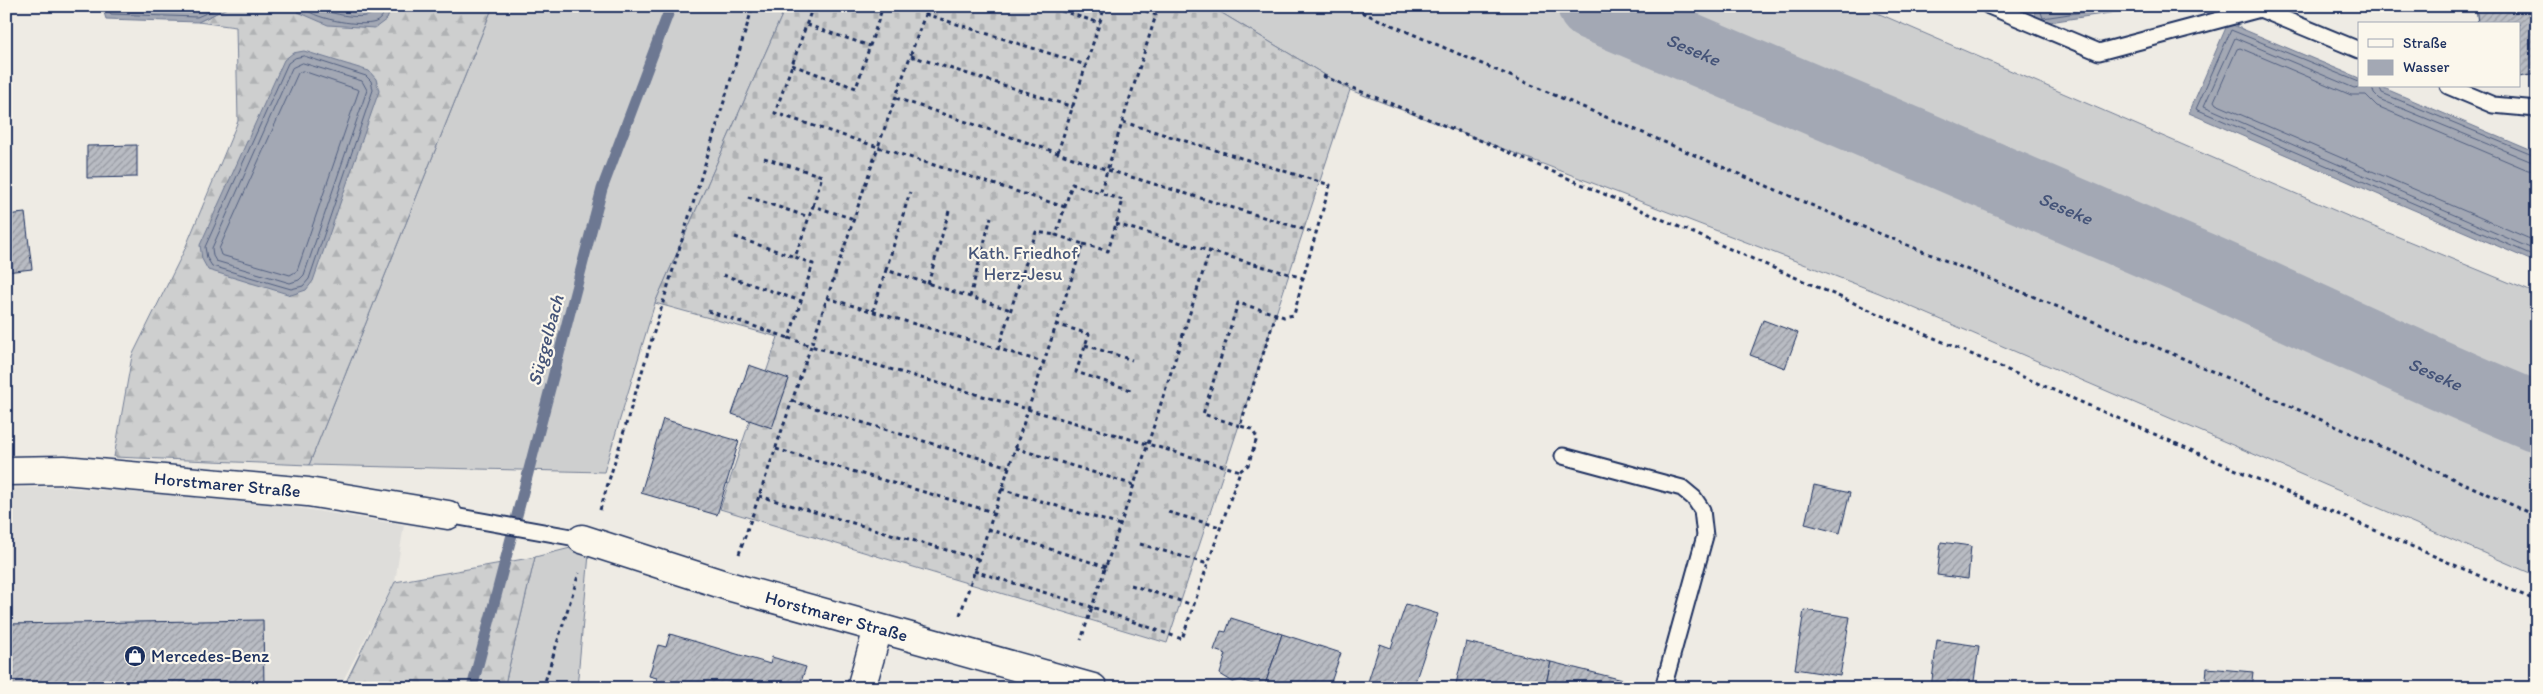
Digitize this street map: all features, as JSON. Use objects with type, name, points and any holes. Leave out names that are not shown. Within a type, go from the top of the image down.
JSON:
[{"type":"street","name":"Horstmarer Straße","points":[[6,470],[64,470],[308,492],[448,515]]},
{"type":"street","name":"Horstmarer Straße","points":[[586,541],[728,586],[878,629],[950,646],[1093,688]]},
{"type":"street","points":[[860,688],[878,629]]},
{"type":"lane","points":[[1989,6],[2099,52],[2260,9],[2358,50]]},
{"type":"lane","points":[[2453,88],[2493,105],[2537,109]]},
{"type":"lane","points":[[1563,456],[1682,488],[1694,498],[1702,510],[1705,522],[1703,550],[1663,688]]},
{"type":"lane","points":[[448,515],[586,541]]},
{"type":"path","points":[[542,688],[753,6]]},
{"type":"path","points":[[813,6],[775,113],[1065,207]]},
{"type":"path","points":[[792,65],[856,88],[883,6]]},
{"type":"path","points":[[728,586],[928,6]]},
{"type":"path","points":[[1046,6],[1100,22]]},
{"type":"path","points":[[1058,152],[1106,6]]},
{"type":"path","points":[[1100,193],[1156,15],[1134,6]]},
{"type":"path","points":[[1347,6],[1832,214],[2180,357],[2537,516]]},
{"type":"path","points":[[925,14],[1086,65]]},
{"type":"path","points":[[807,25],[870,46]]},
{"type":"path","points":[[911,56],[1073,107]]},
{"type":"path","points":[[1323,76],[1486,143],[2537,602]]},
{"type":"path","points":[[896,98],[1108,170],[1316,233]]},
{"type":"path","points":[[974,571],[1092,607],[1182,639],[1240,471],[1248,465],[1257,438],[1252,429],[1203,414],[1238,303],[1284,317],[1294,315],[1330,185],[1123,122]]},
{"type":"path","points":[[764,158],[822,176],[795,257]]},
{"type":"path","points":[[998,349],[1036,232],[1056,235],[1108,251],[1123,200],[1072,184],[1056,235]]},
{"type":"path","points":[[873,311],[910,192]]},
{"type":"path","points":[[748,197],[809,217]]},
{"type":"path","points":[[813,206],[854,220]]},
{"type":"path","points":[[928,284],[949,211]]},
{"type":"path","points":[[970,297],[991,217]]},
{"type":"path","points":[[1116,224],[1303,278]]},
{"type":"path","points":[[735,237],[814,264],[790,338]]},
{"type":"path","points":[[950,646],[1083,244]]},
{"type":"path","points":[[1081,640],[1148,444],[1210,250]]},
{"type":"path","points":[[886,270],[1011,310]]},
{"type":"path","points":[[723,275],[802,301]]},
{"type":"path","points":[[827,298],[1044,362]]},
{"type":"path","points":[[708,311],[811,346],[1240,471]]},
{"type":"path","points":[[1240,426],[1276,314]]},
{"type":"path","points":[[1056,324],[1089,334],[1076,372],[1134,391]]},
{"type":"path","points":[[1085,346],[1132,360]]},
{"type":"path","points":[[792,401],[1009,467]]},
{"type":"path","points":[[1015,448],[1134,485]]},
{"type":"path","points":[[776,449],[994,512]]},
{"type":"path","points":[[1001,489],[1120,525]]},
{"type":"path","points":[[759,496],[978,559]]},
{"type":"path","points":[[1168,512],[1220,527]]},
{"type":"path","points":[[988,529],[1106,566]]},
{"type":"path","points":[[1140,544],[1208,564]]},
{"type":"path","points":[[1131,586],[1193,605]]},
{"type":"shaded area","points":[[61,487],[262,502],[404,525],[395,582],[339,688],[6,688],[6,488]]},
{"type":"green space","points":[[231,6],[297,6],[298,12],[387,19],[392,6],[493,6],[309,465],[114,457],[132,356],[184,251],[238,121],[236,27],[198,22]]},
{"type":"green space","points":[[493,6],[786,6],[655,303],[604,472],[309,465]]},
{"type":"green space","name":"Kath. Friedhof Herz-Jesu","points":[[786,6],[1210,6],[1350,90],[1167,643],[720,509],[778,337],[655,303]]},
{"type":"green space","points":[[1210,6],[1861,6],[2350,217],[2537,294],[2537,576],[1879,293],[1350,90]]},
{"type":"green space","points":[[590,543],[577,688],[504,688],[535,557]]},
{"type":"green space","points":[[535,557],[504,688],[343,688],[395,582]]},
{"type":"water","points":[[102,6],[231,6],[198,22],[106,19]]},
{"type":"water","points":[[297,6],[392,6],[387,19],[375,28],[328,25],[298,12]]},
{"type":"water","points":[[2034,6],[2156,6],[2036,24]]},
{"type":"water","points":[[2228,23],[2358,78],[2358,88],[2384,88],[2537,153],[2537,263],[2189,113]]},
{"type":"water","points":[[304,51],[369,71],[376,79],[379,91],[313,281],[306,290],[291,295],[208,270],[202,259],[200,245],[284,60],[293,53]]},
{"type":"building","points":[[2476,6],[2537,6],[2537,74],[2520,77],[2520,22],[2478,22]]},
{"type":"building","points":[[137,145],[137,177],[87,178],[87,146]]},
{"type":"building","points":[[25,213],[32,269],[6,272],[6,215]]},
{"type":"building","points":[[1763,320],[1798,333],[1785,368],[1750,355]]},
{"type":"building","points":[[749,365],[789,379],[772,428],[732,414]]},
{"type":"building","points":[[663,419],[739,441],[717,515],[641,493]]},
{"type":"building","points":[[1814,485],[1850,493],[1840,533],[1805,524]]},
{"type":"building","points":[[1941,542],[1971,546],[1968,579],[1937,575]]},
{"type":"building","points":[[1406,604],[1438,614],[1413,688],[1366,688],[1380,644],[1391,648]]},
{"type":"building","points":[[1804,610],[1850,617],[1840,676],[1795,669]]},
{"type":"building","points":[[1231,618],[1282,634],[1264,688],[1241,680],[1233,682],[1220,674],[1226,654],[1214,650],[1221,631],[1226,632]]},
{"type":"building","name":"Mercedes-Benz","points":[[263,620],[264,688],[6,688],[6,624]]},
{"type":"building","points":[[670,634],[770,664],[772,657],[806,667],[799,688],[654,688],[657,678],[649,676],[658,645],[666,647]]},
{"type":"building","points":[[1282,634],[1341,653],[1329,688],[1264,688]]},
{"type":"building","points":[[1937,640],[1979,646],[1973,688],[1931,688]]},
{"type":"building","points":[[1466,642],[1551,662],[1545,688],[1455,688]]},
{"type":"building","points":[[1551,662],[1635,683],[1634,688],[1545,688]]},
{"type":"building","points":[[2207,668],[2253,672],[2251,688],[2205,688]]},
{"type":"waterway","name":"Süggelbach","points":[[472,688],[602,189],[671,6]]},
{"type":"waterway","name":"Seseke","points":[[1592,6],[2134,237],[2414,364],[2537,417]]},
{"type":"place","name":"Mercedes-Benz","points":[[135,656]]}]
